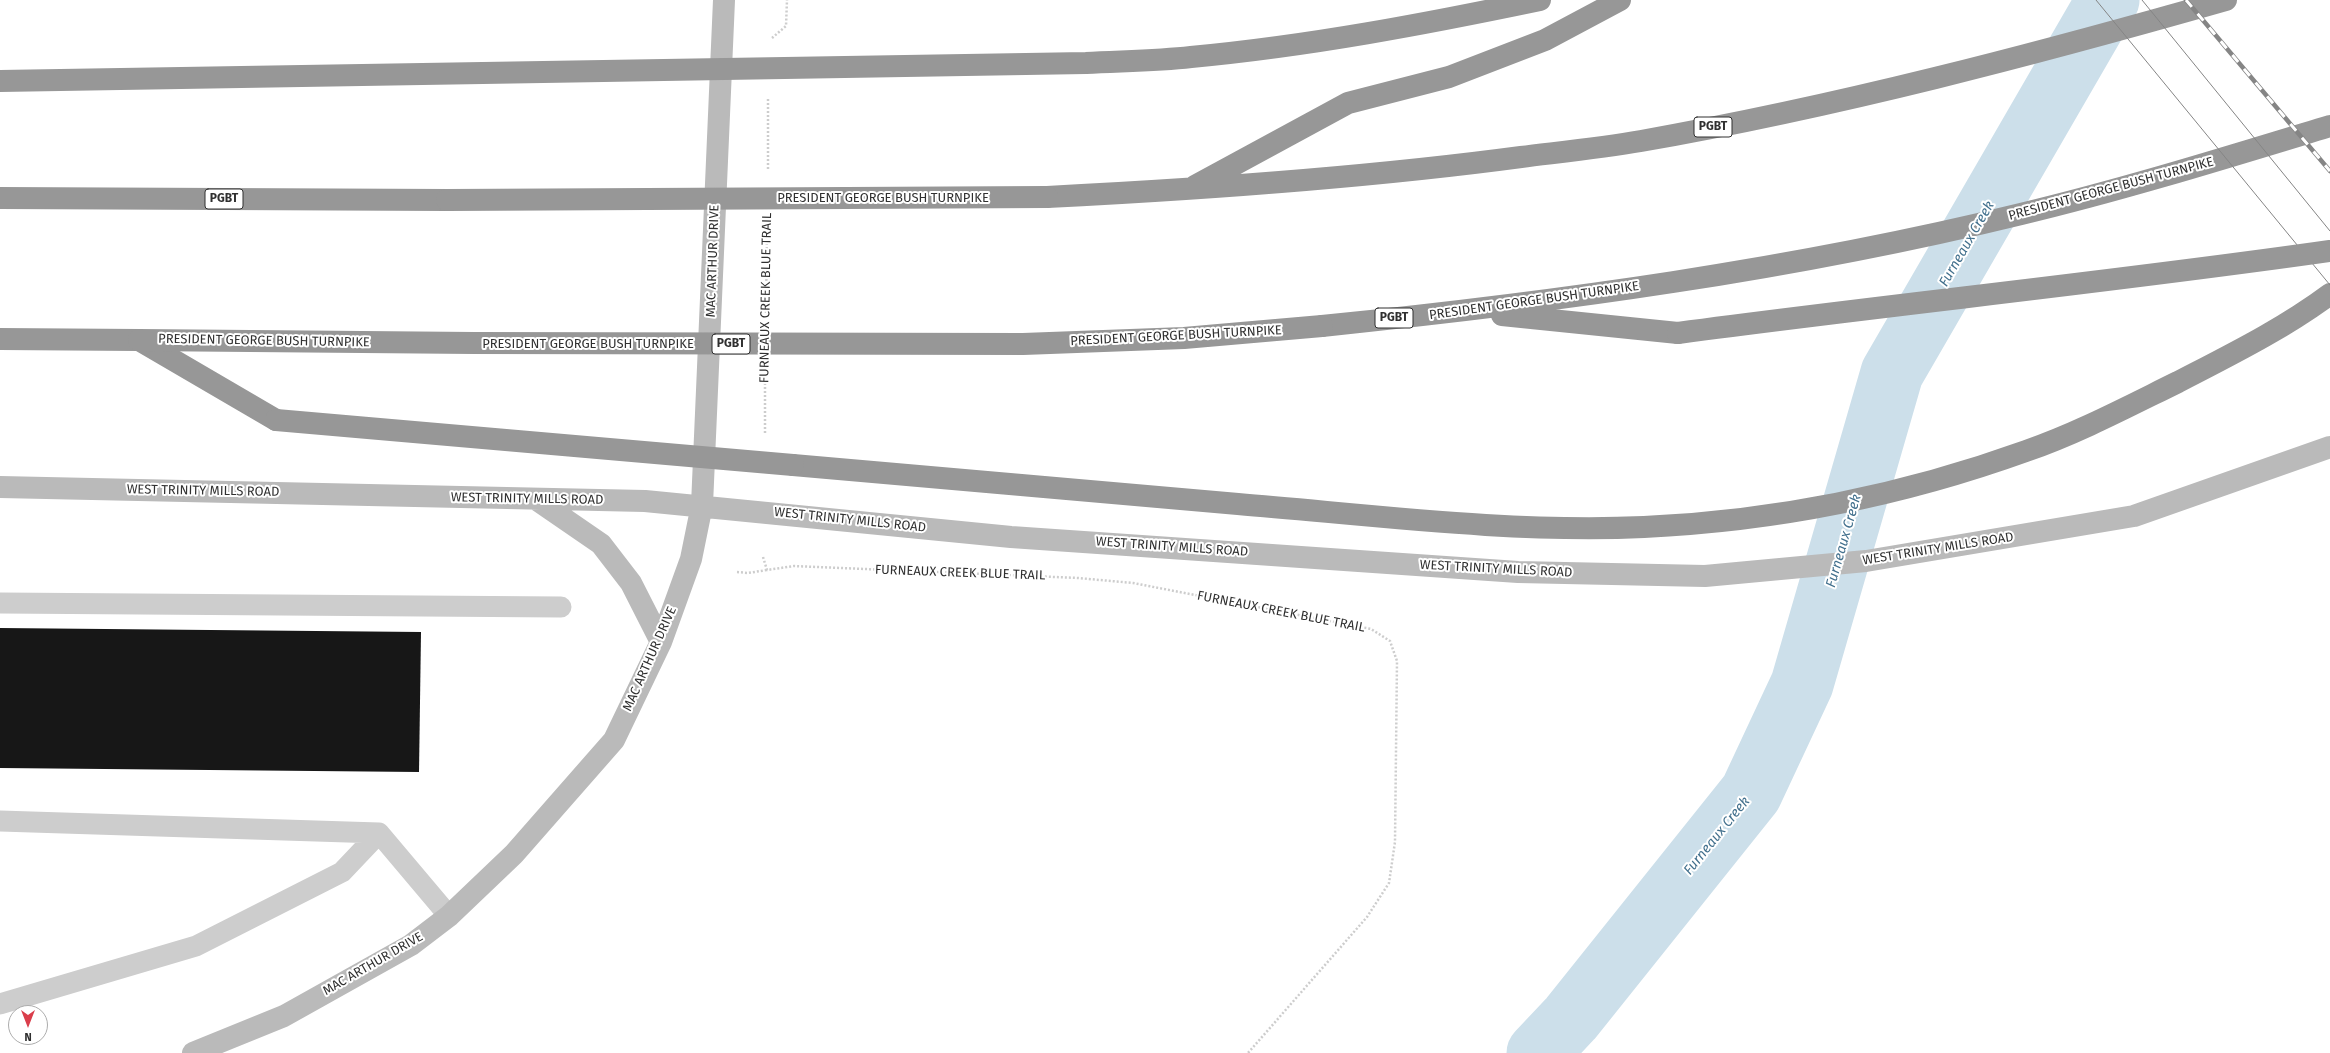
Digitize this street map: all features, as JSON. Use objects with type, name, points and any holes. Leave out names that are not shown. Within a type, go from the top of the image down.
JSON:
[{"type":"highway","points":[[0,81],[1086,63],[1191,57],[1312,42],[1447,20],[1540,0]]},
{"type":"highway","points":[[1188,190],[1348,103],[1448,76],[1545,40],[1620,0]]},
{"type":"highway","name":"PRESIDENT GEORGE BUSH TURNPIKE","points":[[0,198],[447,200],[1047,197],[1188,190],[1449,166],[1638,142],[1827,105],[2071,44],[2226,0]]},
{"type":"highway","name":"PRESIDENT GEORGE BUSH TURNPIKE","points":[[0,339],[489,343],[1023,344],[1184,338],[1467,311],[1643,287],[1894,243],[2052,206],[2184,171],[2330,126]]},
{"type":"highway","points":[[1467,311],[1678,333],[1830,313],[2193,270],[2330,251]]},
{"type":"highway","points":[[139,340],[276,420],[1425,520],[1542,526],[1642,527],[1738,519],[1824,506],[1928,483],[2029,450],[2129,406],[2232,354],[2330,294]]},
{"type":"main road","name":"MAC ARTHUR DRIVE","points":[[193,1053],[284,1016],[411,945],[449,916],[514,854],[614,740],[661,642],[691,559],[702,505],[724,0]]},
{"type":"main road","name":"WEST TRINITY MILLS ROAD","points":[[0,487],[537,500],[645,501],[702,505],[1011,537],[1236,551],[1518,572],[1705,576],[1866,561],[2134,516],[2330,447]]},
{"type":"main road","points":[[537,500],[601,544],[631,584],[661,642]]},
{"type":"lane","points":[[0,603],[561,607]]},
{"type":"lane","points":[[0,821],[379,833],[449,916]]},
{"type":"lane","points":[[0,1004],[196,946],[342,872],[379,833]]},
{"type":"path","points":[[769,44],[774,34],[786,26],[787,0]]},
{"type":"path","points":[[768,170],[769,91]]},
{"type":"path","name":"FURNEAUX CREEK BLUE TRAIL","points":[[766,319],[767,225]]},
{"type":"path","name":"FURNEAUX CREEK BLUE TRAIL","points":[[765,367],[765,437]]},
{"type":"path","points":[[763,557],[767,570]]},
{"type":"path","name":"FURNEAUX CREEK BLUE TRAIL","points":[[737,572],[748,573],[794,566],[1078,578],[1133,583],[1372,629],[1390,641],[1397,661],[1397,669],[1395,842],[1389,883],[1367,917],[1248,1053]]},
{"type":"building","points":[[0,628],[421,632],[419,772],[0,768]]},
{"type":"waterway","name":"Furneaux Creek","points":[[1538,1053],[1571,1018],[1751,793],[1802,684],[1892,373],[2108,0]]},
{"type":"tram line","points":[[2096,0],[2330,285]]},
{"type":"tram line","points":[[2142,0],[2330,231]]},
{"type":"railway","points":[[2186,0],[2330,171]]}]
